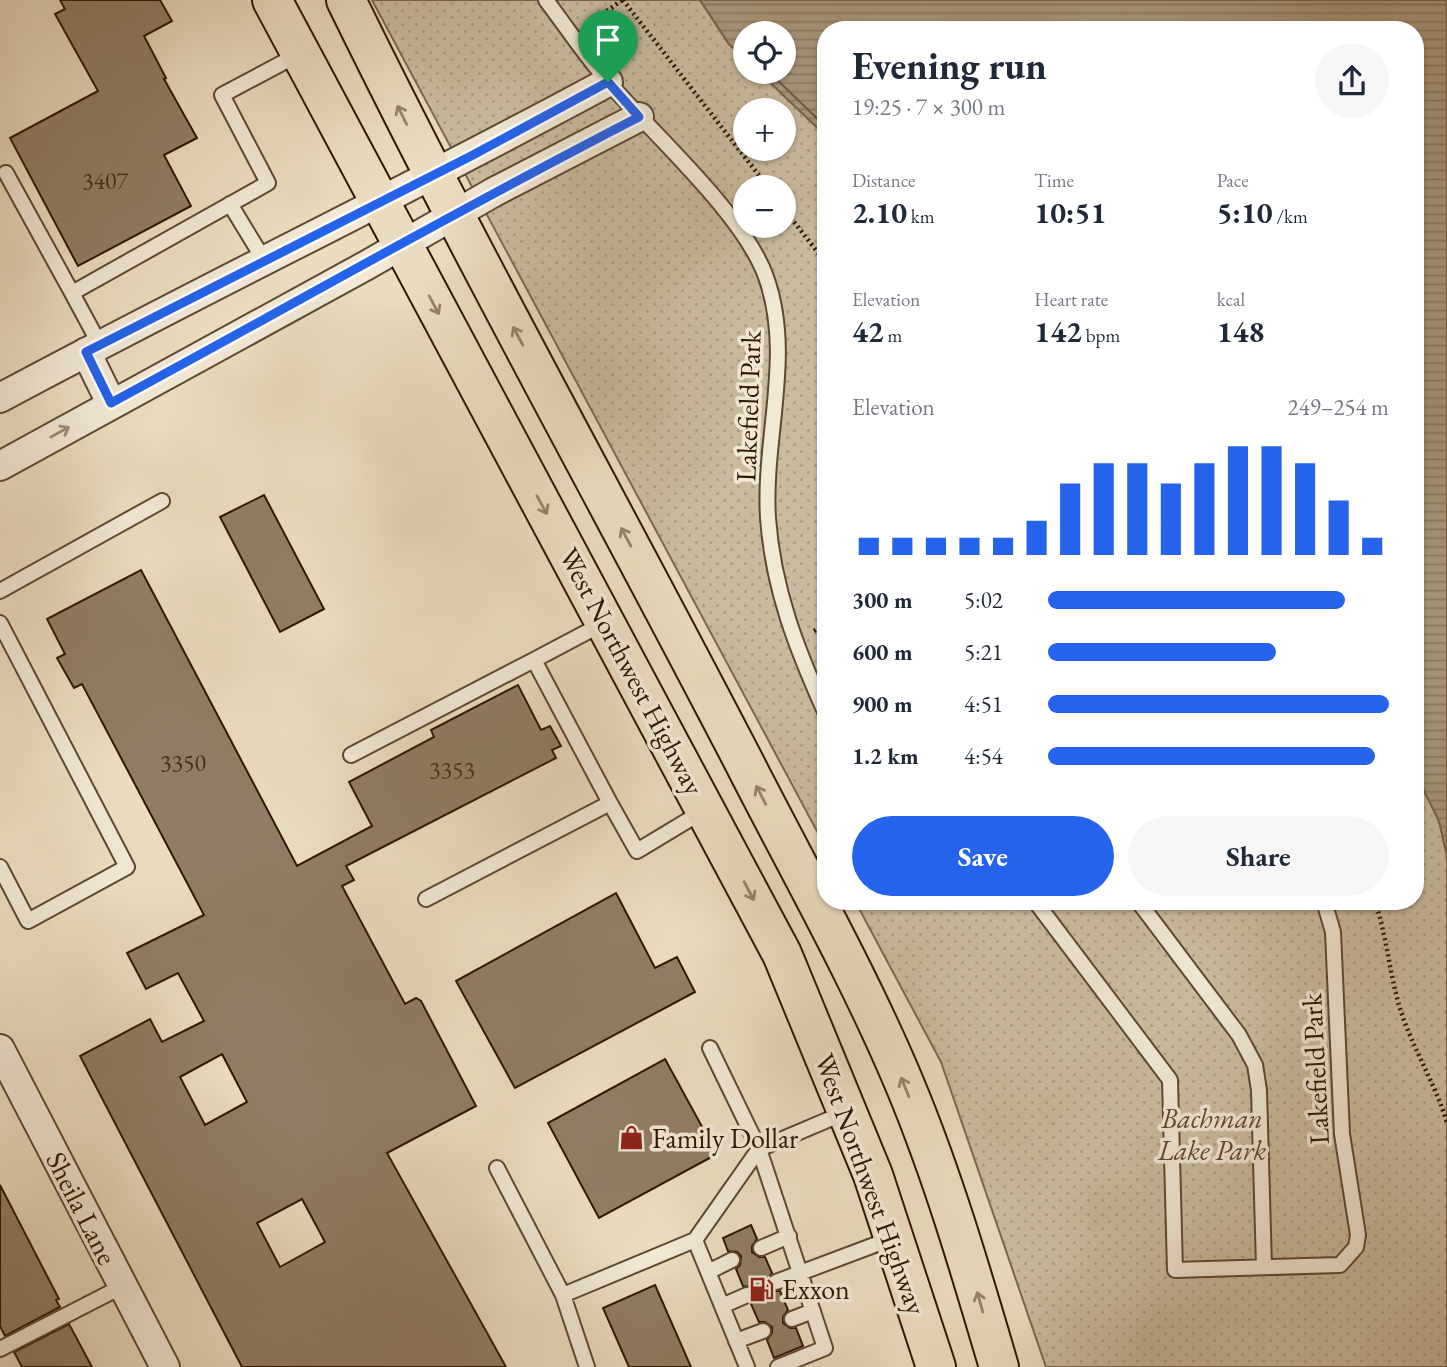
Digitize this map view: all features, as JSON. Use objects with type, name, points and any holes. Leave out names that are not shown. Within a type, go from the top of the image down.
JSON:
[{"type":"main road","name":"West Northwest Highway","points":[[272,0],[782,954],[849,1111],[936,1367]]},
{"type":"main road","name":"West Northwest Highway","points":[[346,0],[453,215],[658,597],[817,904]]},
{"type":"main road","points":[[706,809],[722,811],[747,826],[807,924],[848,974],[871,1008]]},
{"type":"main road","name":"West Northwest Highway","points":[[820,910],[871,1008],[906,1087],[949,1206],[999,1367]]},
{"type":"street","points":[[0,398],[608,82]]},
{"type":"street","points":[[0,466],[453,215],[639,117]]},
{"type":"street","points":[[93,348],[111,403]]},
{"type":"street","name":"Sheila Lane","points":[[0,1049],[165,1367]]},
{"type":"lane","name":"Lakefield Park","points":[[546,0],[608,82],[722,207],[766,275],[778,327],[779,369],[770,434],[768,517],[777,586],[794,642],[817,694]]},
{"type":"lane","points":[[72,293],[268,183],[222,95],[300,53]]},
{"type":"lane","points":[[6,173],[72,293],[93,348]]},
{"type":"lane","points":[[230,204],[264,260]]},
{"type":"lane","points":[[0,591],[162,501]]},
{"type":"lane","points":[[351,755],[606,622]]},
{"type":"lane","points":[[0,623],[127,867],[28,921],[0,867]]},
{"type":"lane","points":[[534,660],[637,851],[706,809]]},
{"type":"lane","points":[[426,899],[610,803]]},
{"type":"lane","points":[[1042,910],[1170,1080],[1175,1270],[1264,1267],[1255,1065],[1239,1035],[1145,910]]},
{"type":"lane","name":"Lakefield Park","points":[[1264,1267],[1340,1265],[1356,1247],[1358,1235],[1342,1134],[1333,932],[1327,910]]},
{"type":"lane","points":[[710,1048],[759,1149],[802,1271],[825,1348],[778,1367]]},
{"type":"lane","points":[[563,1295],[695,1240],[759,1149],[849,1111]]},
{"type":"lane","points":[[497,1168],[563,1295],[587,1367]]},
{"type":"lane","points":[[761,1248],[789,1236]]},
{"type":"lane","points":[[776,1282],[894,1238]]},
{"type":"lane","points":[[695,1240],[747,1367]]},
{"type":"lane","points":[[708,1272],[732,1260]]},
{"type":"lane","points":[[0,1349],[123,1286]]},
{"type":"lane","points":[[722,1306],[747,1295]]},
{"type":"lane","points":[[792,1319],[813,1311]]},
{"type":"lane","points":[[736,1341],[762,1331]]},
{"type":"path","points":[[573,36],[623,0],[759,175]]},
{"type":"path","points":[[796,224],[817,251]]},
{"type":"path","points":[[1377,910],[1392,984],[1407,1029],[1430,1073],[1447,1124]]},
{"type":"green space","points":[[372,0],[700,0],[733,48],[733,84],[772,84],[786,98],[733,98],[733,161],[796,161],[796,107],[817,127],[817,831]]},
{"type":"green space","name":"Bachman Lake Park","points":[[1424,790],[1439,821],[1447,856],[1447,1367],[1046,1367],[941,1062],[860,910],[1424,910]]},
{"type":"water","points":[[700,0],[1447,0],[1447,856],[1439,821],[1424,790],[1424,21],[817,21],[817,127],[796,107],[796,98],[786,98],[772,84],[796,84],[796,21],[733,21],[733,48]]},
{"type":"building","points":[[60,0],[160,0],[172,21],[144,36],[197,138],[164,155],[191,206],[78,266],[10,138],[98,91],[55,14],[65,9]]},
{"type":"building","points":[[264,495],[324,609],[280,632],[220,517]]},
{"type":"building","points":[[141,570],[297,866],[372,826],[349,782],[434,737],[431,730],[518,685],[541,730],[550,726],[561,746],[552,750],[556,758],[346,866],[354,880],[342,886],[405,1004],[416,998],[421,1001],[476,1106],[387,1153],[506,1367],[242,1367],[80,1056],[150,1019],[162,1042],[204,1021],[178,973],[146,989],[127,953],[204,915],[82,684],[74,688],[57,658],[65,654],[47,619]],"holes":[[[222,1054],[247,1102],[205,1125],[180,1077]],[[302,1199],[325,1242],[280,1267],[257,1223]]]},
{"type":"building","points":[[616,893],[655,968],[677,957],[695,992],[515,1088],[456,981]]},
{"type":"building","name":"Family Dollar","points":[[665,1059],[717,1154],[599,1218],[548,1123]]},
{"type":"building","points":[[0,1185],[59,1299],[56,1300],[60,1307],[5,1336],[0,1326]]},
{"type":"building","name":"Exxon","points":[[751,1225],[757,1239],[752,1246],[752,1252],[759,1257],[765,1257],[772,1273],[767,1280],[767,1286],[774,1291],[780,1291],[788,1310],[783,1317],[783,1323],[790,1328],[796,1328],[803,1346],[774,1358],[767,1340],[772,1333],[772,1327],[765,1322],[759,1322],[751,1304],[756,1292],[752,1287],[743,1286],[736,1269],[740,1265],[741,1256],[737,1252],[728,1251],[723,1238]]},
{"type":"building","points":[[655,1285],[691,1367],[629,1367],[603,1308]]},
{"type":"building","points":[[69,1324],[92,1367],[22,1367],[14,1352]]},
{"type":"place","name":"Family Dollar","points":[[632,1138]]},
{"type":"place","name":"Exxon","points":[[762,1289]]},
{"type":"route","points":[[608,82],[639,117],[494,192],[367,265],[111,403],[86,352],[473,155],[608,82]]}]
